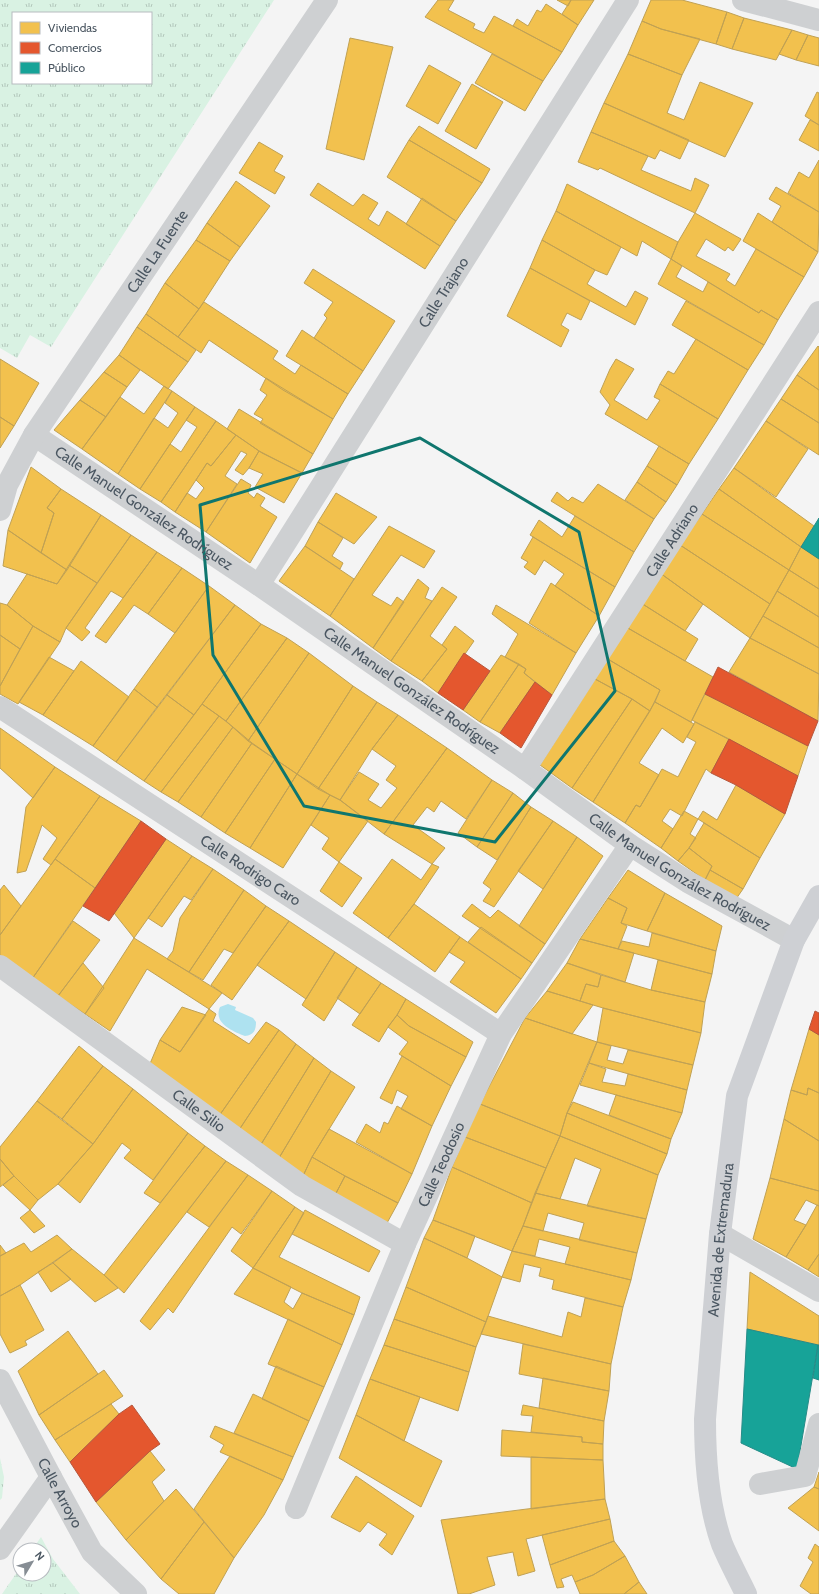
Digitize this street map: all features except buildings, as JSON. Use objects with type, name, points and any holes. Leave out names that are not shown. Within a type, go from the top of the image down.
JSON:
[{"type":"main road","name":"Avenida de Extremadura","points":[[746,1594],[722,1544],[710,1494],[705,1444],[705,1419],[720,1234],[737,1096],[794,940],[819,896]]},
{"type":"street","name":"Calle La Fuente","points":[[0,510],[3,483],[328,0]]},
{"type":"street","name":"Calle Trajano","points":[[259,585],[628,0]]},
{"type":"street","points":[[743,0],[819,20]]},
{"type":"street","name":"Calle Adriano","points":[[525,769],[819,312]]},
{"type":"street","name":"Calle Manuel González Rodríguez","points":[[34,435],[259,585],[525,769],[630,845],[688,882],[794,940]]},
{"type":"street","name":"Calle Rodrigo Caro","points":[[0,707],[501,1034]]},
{"type":"street","name":"Calle Teodosio","points":[[296,1508],[405,1244],[501,1034],[630,845]]},
{"type":"street","name":"Calle Silio","points":[[0,966],[302,1186],[405,1244]]},
{"type":"street","points":[[720,1234],[819,1291]]},
{"type":"street","name":"Calle Arroyo","points":[[0,1380],[92,1552],[136,1594]]},
{"type":"street","points":[[760,1484],[805,1476],[819,1424]]},
{"type":"street","points":[[0,1549],[51,1477]]},
{"type":"highlighted area","points":[[420,438],[579,532],[615,691],[495,842],[304,806],[213,655],[200,505]]},
{"type":"green space","points":[[0,0],[274,0],[51,347],[30,335],[17,358],[0,348]]},
{"type":"green space","points":[[0,1458],[4,1477],[2,1498],[0,1500]]},
{"type":"green space","points":[[41,1537],[44,1542],[38,1542]]},
{"type":"green space","points":[[52,1557],[80,1594],[2,1594],[12,1580],[12,1582],[52,1582]]},
{"type":"water","points":[[228,1004],[236,1007],[235,1010],[253,1018],[256,1025],[255,1030],[252,1033],[245,1036],[235,1032],[221,1022],[219,1018],[220,1007]]}]
